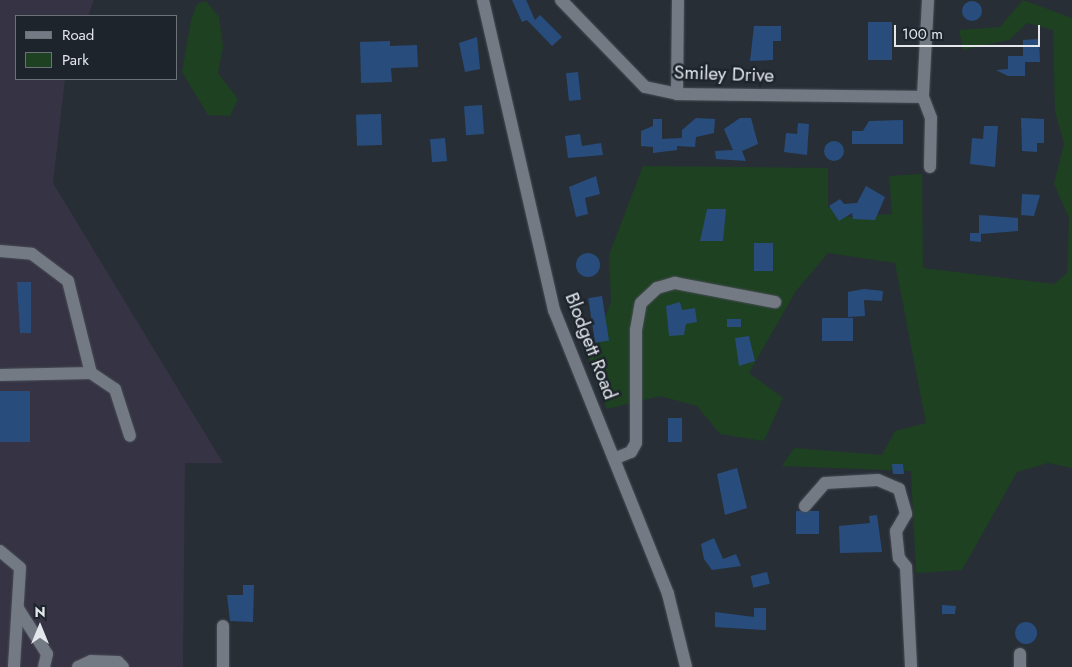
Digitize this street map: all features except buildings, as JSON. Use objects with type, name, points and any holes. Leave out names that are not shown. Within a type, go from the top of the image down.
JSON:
[{"type":"street","name":"Blodgett Road","points":[[483,0],[554,310],[616,458],[668,594],[686,667]]},
{"type":"street","name":"Smiley Drive","points":[[561,0],[644,87],[677,94],[923,97]]},
{"type":"street","points":[[677,94],[678,0]]},
{"type":"street","points":[[928,0],[923,97],[930,118],[930,167]]},
{"type":"street","points":[[0,251],[32,254],[68,281],[91,373]]},
{"type":"street","points":[[616,458],[631,452],[636,443],[636,330],[641,303],[657,288],[675,283],[775,302]]},
{"type":"street","points":[[0,375],[91,373],[115,389],[130,436]]},
{"type":"street","points":[[805,506],[825,483],[878,480],[899,489],[906,514],[896,531],[899,558],[906,567],[911,667]]},
{"type":"street","points":[[0,551],[20,568],[20,610],[14,667]]},
{"type":"street","points":[[20,610],[47,654],[44,667]]},
{"type":"street","points":[[223,626],[223,667]]},
{"type":"street","points":[[78,667],[92,662],[118,662],[123,667]]},
{"type":"shaded area","points":[[0,0],[94,0],[88,15],[15,15],[15,80],[65,80],[53,183],[223,463],[185,463],[183,667],[0,667]]},
{"type":"green space","points":[[1023,0],[1072,18],[1072,468],[1048,463],[1017,472],[962,570],[916,573],[911,471],[782,466],[794,448],[882,455],[895,431],[926,423],[895,263],[828,253],[796,291],[749,373],[783,398],[764,441],[720,434],[697,406],[660,396],[607,409],[589,359],[611,302],[609,255],[643,166],[828,168],[828,207],[849,217],[892,214],[889,176],[922,174],[923,268],[1054,284],[1067,273],[1069,218],[1054,184],[1064,143],[1055,112],[1053,30],[1027,23],[1009,40],[963,50],[959,30],[1000,27]]},
{"type":"green space","points":[[206,1],[219,17],[223,47],[218,73],[238,99],[230,116],[208,115],[182,72],[191,20],[197,4]]}]
